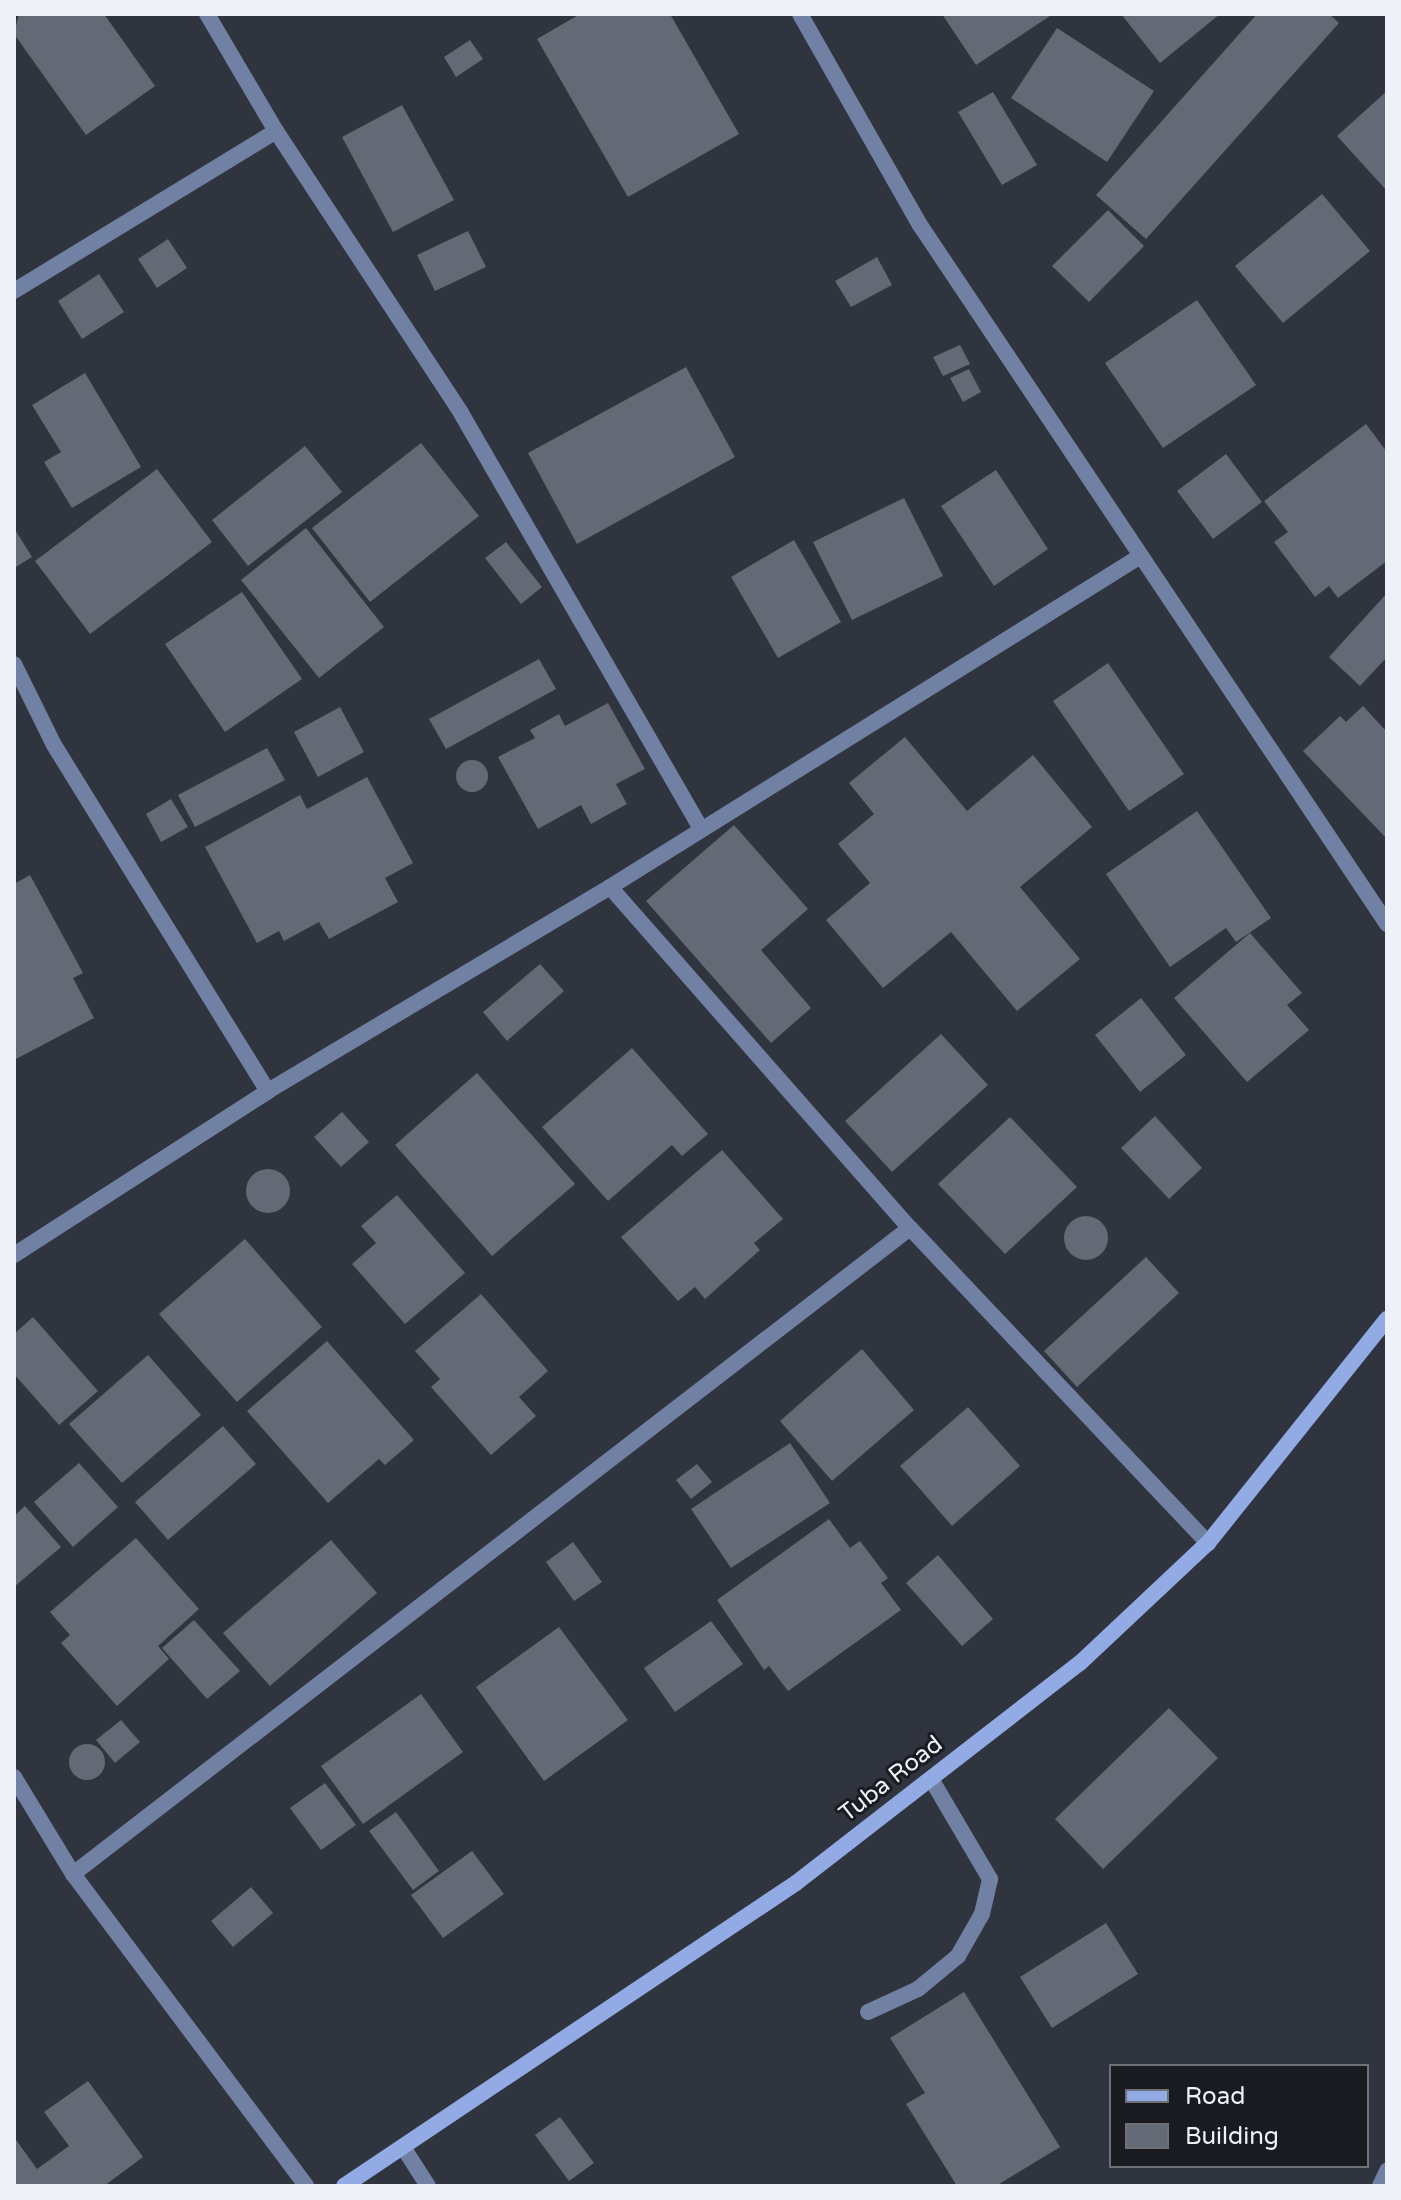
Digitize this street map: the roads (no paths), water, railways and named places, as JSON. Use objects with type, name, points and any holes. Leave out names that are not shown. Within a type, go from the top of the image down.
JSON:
[{"type":"street","points":[[207,14],[276,131],[461,413],[700,827]]},
{"type":"street","points":[[800,14],[920,225],[1387,924]]},
{"type":"street","points":[[14,291],[276,131]]},
{"type":"street","points":[[14,1255],[268,1091],[610,887],[700,827],[1139,557]]},
{"type":"street","points":[[14,664],[54,745],[268,1091]]},
{"type":"street","points":[[610,887],[910,1228],[1208,1543]]},
{"type":"street","points":[[73,1874],[910,1228]]},
{"type":"street","name":"Tuba Road","points":[[344,2186],[796,1883],[1080,1663],[1208,1543],[1387,1319]]},
{"type":"street","points":[[14,1777],[73,1874],[306,2186]]},
{"type":"street","points":[[868,2012],[918,1989],[958,1956],[982,1914],[990,1879],[931,1779]]},
{"type":"street","points":[[403,2147],[428,2186]]},
{"type":"street","points":[[1380,2186],[1387,2171]]}]
